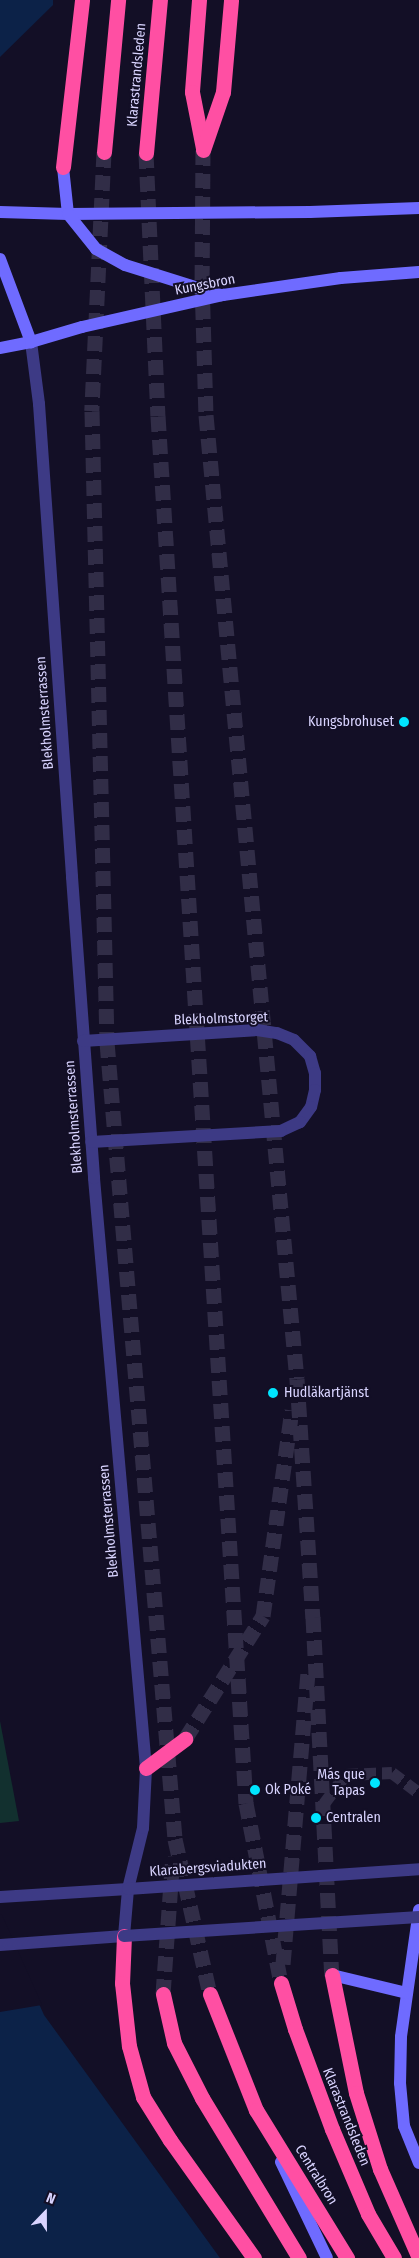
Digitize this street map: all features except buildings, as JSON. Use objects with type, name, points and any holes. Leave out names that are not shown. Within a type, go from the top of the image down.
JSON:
[{"type":"highway","points":[[63,167],[82,0]]},
{"type":"highway","name":"Klarastrandsleden","points":[[104,152],[118,0]]},
{"type":"highway","name":"Klarastrandsleden","points":[[146,153],[160,0]]},
{"type":"highway","points":[[199,0],[192,92],[203,150],[223,92],[231,0]]},
{"type":"highway","points":[[146,1768],[185,1739]]},
{"type":"highway","points":[[124,1936],[122,1983],[130,2046],[143,2098],[170,2140],[254,2258]]},
{"type":"highway","points":[[332,1975],[356,2093],[380,2169],[418,2258]]},
{"type":"highway","name":"Klarastrandsleden","points":[[281,1983],[298,2038],[332,2129],[368,2214],[394,2258]]},
{"type":"highway","points":[[163,1994],[174,2043],[202,2098],[299,2258]]},
{"type":"highway","points":[[210,1994],[256,2110]]},
{"type":"highway","name":"Centralbron","points":[[256,2110],[348,2258]]},
{"type":"main road","points":[[63,167],[68,214],[96,249],[125,266],[223,295]]},
{"type":"main road","points":[[0,212],[68,214],[310,212],[419,208]]},
{"type":"main road","points":[[0,258],[31,342]]},
{"type":"main road","name":"Kungsbron","points":[[0,348],[223,295],[341,278],[419,272]]},
{"type":"main road","points":[[419,1910],[401,2036],[400,2083],[404,2126],[419,2163]]},
{"type":"main road","points":[[332,1975],[407,1993]]},
{"type":"main road","points":[[256,2110],[327,2258]]},
{"type":"street","name":"Blekholmsterrassen","points":[[31,342],[39,404],[91,1142],[146,1768],[143,1828],[128,1889],[124,1936]]},
{"type":"street","name":"Blekholmstorget","points":[[84,1041],[257,1030],[267,1031],[294,1040],[310,1056],[315,1074],[316,1090],[311,1107],[300,1122],[281,1131],[91,1142]]},
{"type":"street","name":"Klarabergsviadukten","points":[[0,1898],[419,1869]]},
{"type":"street","points":[[0,1944],[419,1917]]},
{"type":"green space","points":[[0,1721],[19,1821],[0,1823]]},
{"type":"water","points":[[0,0],[53,0],[53,5],[0,57]]},
{"type":"water","points":[[0,1916],[44,2015],[220,2258],[0,2258]]},
{"type":"pier","points":[[0,1914],[2,1915],[42,2005],[0,2012]]},
{"type":"tunnel","points":[[203,150],[202,281],[206,415],[297,1379],[313,1617],[332,1975]]},
{"type":"tunnel","points":[[104,152],[92,411],[107,1042],[175,1839],[210,1994]]},
{"type":"tunnel","points":[[146,153],[158,416],[246,1803],[281,1983]]},
{"type":"tunnel","points":[[185,1739],[263,1616],[292,1410]]},
{"type":"tunnel","points":[[283,1964],[308,1671]]},
{"type":"tunnel","points":[[324,1804],[346,1775],[392,1773],[419,1793]]},
{"type":"tunnel","points":[[163,1994],[173,1856]]},
{"type":"place","name":"Kungsbrohuset","points":[[404,722]]},
{"type":"place","name":"Hudläkartjänst","points":[[273,1393]]},
{"type":"place","name":"Más que Tapas","points":[[375,1783]]},
{"type":"place","name":"Ok Poké","points":[[255,1790]]},
{"type":"place","name":"Centralen","points":[[316,1818]]}]
